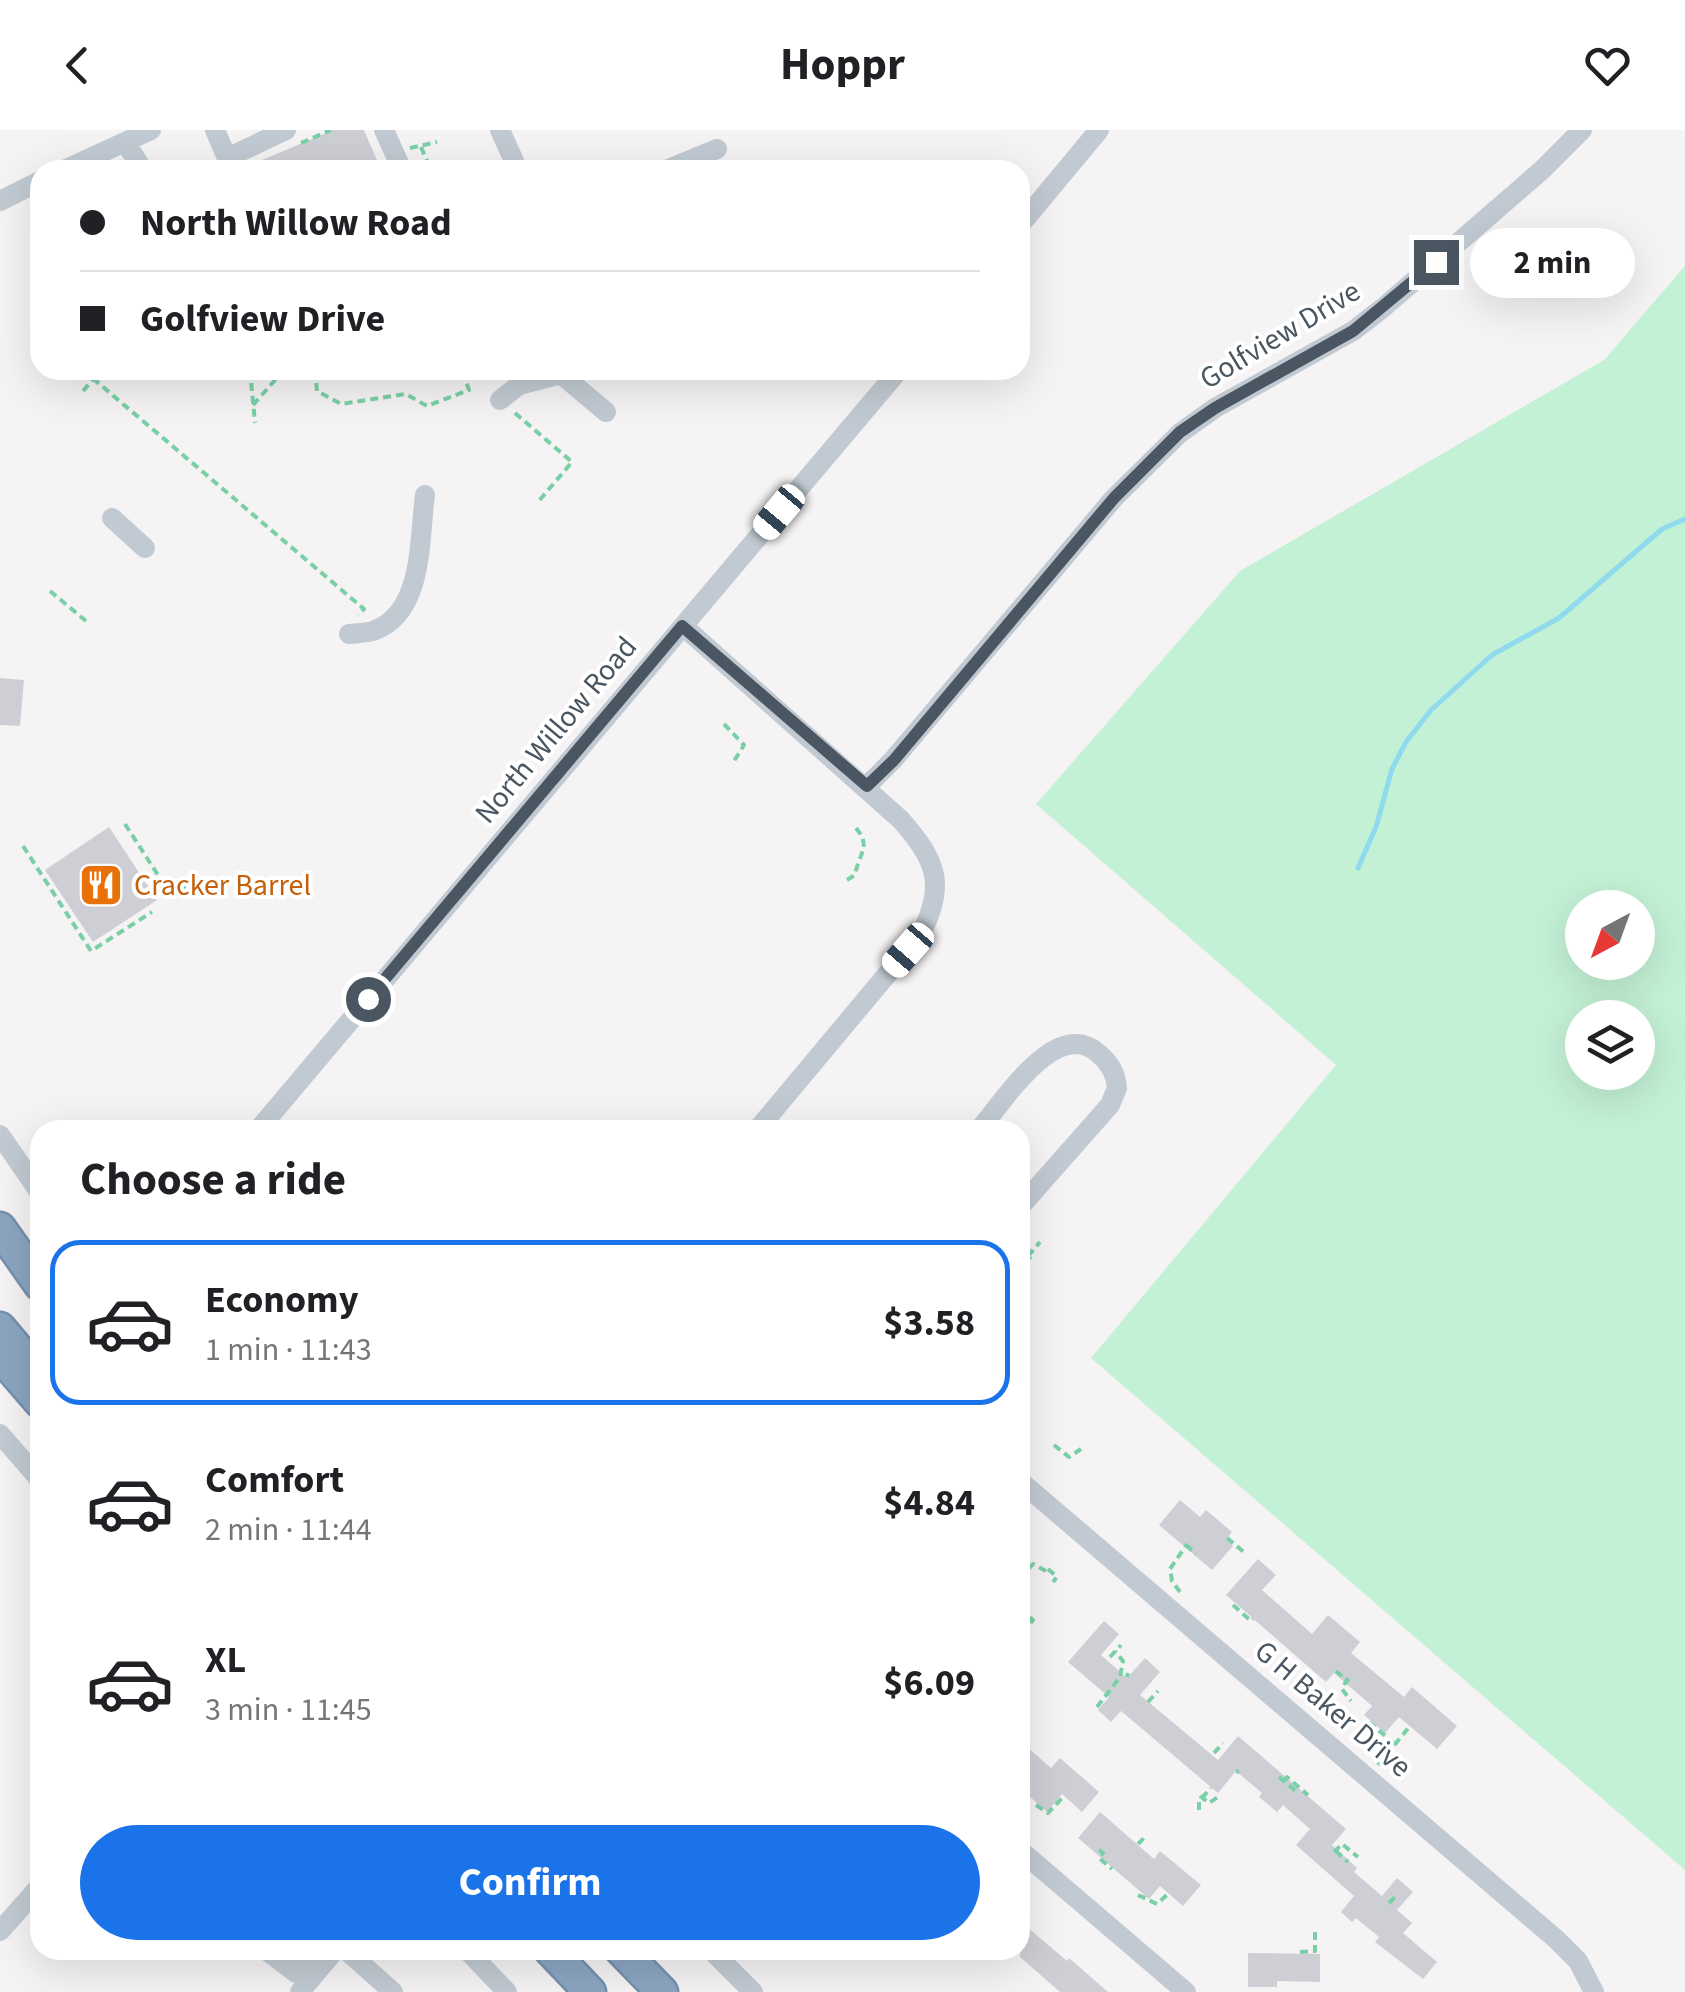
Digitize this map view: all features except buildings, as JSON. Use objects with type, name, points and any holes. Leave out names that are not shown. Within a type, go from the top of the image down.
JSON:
[{"type":"highway","points":[[0,1228],[30,1272]]},
{"type":"highway","points":[[0,1262],[30,1299]]},
{"type":"highway","points":[[0,1328],[30,1364]]},
{"type":"highway","points":[[0,1355],[30,1390]]},
{"type":"highway","points":[[560,1960],[590,1992]]},
{"type":"highway","points":[[631,1960],[662,1992]]},
{"type":"street","points":[[86,160],[152,130]]},
{"type":"street","points":[[214,130],[222,160]]},
{"type":"street","points":[[230,160],[286,130]]},
{"type":"street","points":[[500,130],[514,160]]},
{"type":"street","points":[[1030,213],[1099,130]]},
{"type":"street","name":"Golfview Drive","points":[[867,786],[894,760],[1114,498],[1180,432],[1215,408],[1353,331],[1542,170],[1582,130]]},
{"type":"street","points":[[392,135],[399,160]]},
{"type":"street","points":[[125,142],[137,160]]},
{"type":"street","points":[[689,160],[717,148]]},
{"type":"street","points":[[0,201],[30,190]]},
{"type":"street","points":[[500,400],[519,385],[536,380]]},
{"type":"street","points":[[572,380],[606,412]]},
{"type":"street","name":"North Willow Road","points":[[266,1120],[891,380]]},
{"type":"street","points":[[352,627],[374,631],[397,615],[412,593],[426,495]]},
{"type":"street","points":[[112,518],[145,548]]},
{"type":"street","points":[[682,626],[867,786],[924,846],[935,875],[934,903],[920,935],[765,1120]]},
{"type":"street","points":[[987,1120],[1049,1051],[1062,1044],[1086,1044],[1109,1063],[1117,1088],[1110,1105],[1030,1197]]},
{"type":"street","points":[[0,1135],[30,1178]]},
{"type":"street","points":[[0,1436],[30,1469]]},
{"type":"street","name":"G H Baker Drive","points":[[1030,1490],[1556,1939],[1578,1961],[1594,1992]]},
{"type":"street","points":[[1030,1859],[1186,1992]]},
{"type":"street","points":[[0,1931],[30,1897]]},
{"type":"street","points":[[279,1960],[296,1973],[308,1960]]},
{"type":"street","points":[[300,1992],[327,1960]]},
{"type":"street","points":[[357,1960],[393,1992]]},
{"type":"street","points":[[477,1960],[507,1992]]},
{"type":"street","points":[[722,1960],[753,1992]]},
{"type":"path","points":[[392,135],[407,148],[437,142]]},
{"type":"path","points":[[420,148],[426,160]]},
{"type":"path","points":[[83,390],[92,380]]},
{"type":"path","points":[[96,380],[364,609],[352,627]]},
{"type":"path","points":[[251,380],[255,424]]},
{"type":"path","points":[[254,405],[276,380]]},
{"type":"path","points":[[314,380],[317,391],[341,404],[406,394],[427,406],[469,390],[466,380]]},
{"type":"path","points":[[500,400],[572,462],[538,502]]},
{"type":"path","points":[[50,591],[86,621]]},
{"type":"path","points":[[724,724],[744,744],[734,761]]},
{"type":"path","points":[[124,824],[167,889],[196,886]]},
{"type":"path","points":[[847,880],[856,876],[865,845],[865,838],[854,826]]},
{"type":"path","points":[[23,846],[90,951],[152,912]]},
{"type":"path","points":[[1030,1258],[1040,1242]]},
{"type":"path","points":[[1054,1445],[1070,1457],[1081,1449]]},
{"type":"path","points":[[1227,1538],[1245,1553]]},
{"type":"path","points":[[1190,1601],[1172,1581],[1170,1569],[1187,1545],[1196,1554]]},
{"type":"path","points":[[1030,1567],[1033,1564],[1057,1577],[1053,1582]]},
{"type":"path","points":[[1233,1605],[1253,1619]]},
{"type":"path","points":[[1110,1656],[1120,1645]]},
{"type":"path","points":[[1099,1706],[1122,1673],[1123,1661],[1115,1651]]},
{"type":"path","points":[[1336,1671],[1348,1680],[1342,1689],[1352,1700]]},
{"type":"path","points":[[1148,1702],[1158,1691]]},
{"type":"path","points":[[1369,1722],[1395,1744]]},
{"type":"path","points":[[1367,1778],[1410,1726]]},
{"type":"path","points":[[1214,1753],[1223,1743]]},
{"type":"path","points":[[1297,1792],[1282,1780],[1287,1777],[1308,1794]]},
{"type":"path","points":[[1199,1810],[1201,1797],[1211,1788]]},
{"type":"path","points":[[1036,1805],[1048,1813],[1064,1796]]},
{"type":"path","points":[[1201,1797],[1209,1803],[1221,1796]]},
{"type":"path","points":[[1135,1834],[1142,1840]]},
{"type":"path","points":[[1348,1862],[1335,1851],[1342,1844],[1358,1857]]},
{"type":"path","points":[[1099,1850],[1099,1858],[1112,1869]]},
{"type":"path","points":[[1138,1895],[1157,1904],[1168,1893]]},
{"type":"path","points":[[1390,1904],[1397,1895]]},
{"type":"path","points":[[1300,1952],[1315,1951],[1314,1931]]},
{"type":"green space","points":[[1685,266],[1685,1870],[1091,1358],[1336,1065],[1036,804],[1240,571],[1604,360]]},
{"type":"waterway","points":[[1358,868],[1376,827],[1392,769],[1406,742],[1431,710],[1492,655],[1559,618],[1662,529],[1685,519]]},
{"type":"place","name":"Cracker Barrel","points":[[101,885]]},
{"type":"route","points":[[368,999],[682,626],[867,786],[894,760],[1114,498],[1180,432],[1215,408],[1353,331],[1436,262]]}]
